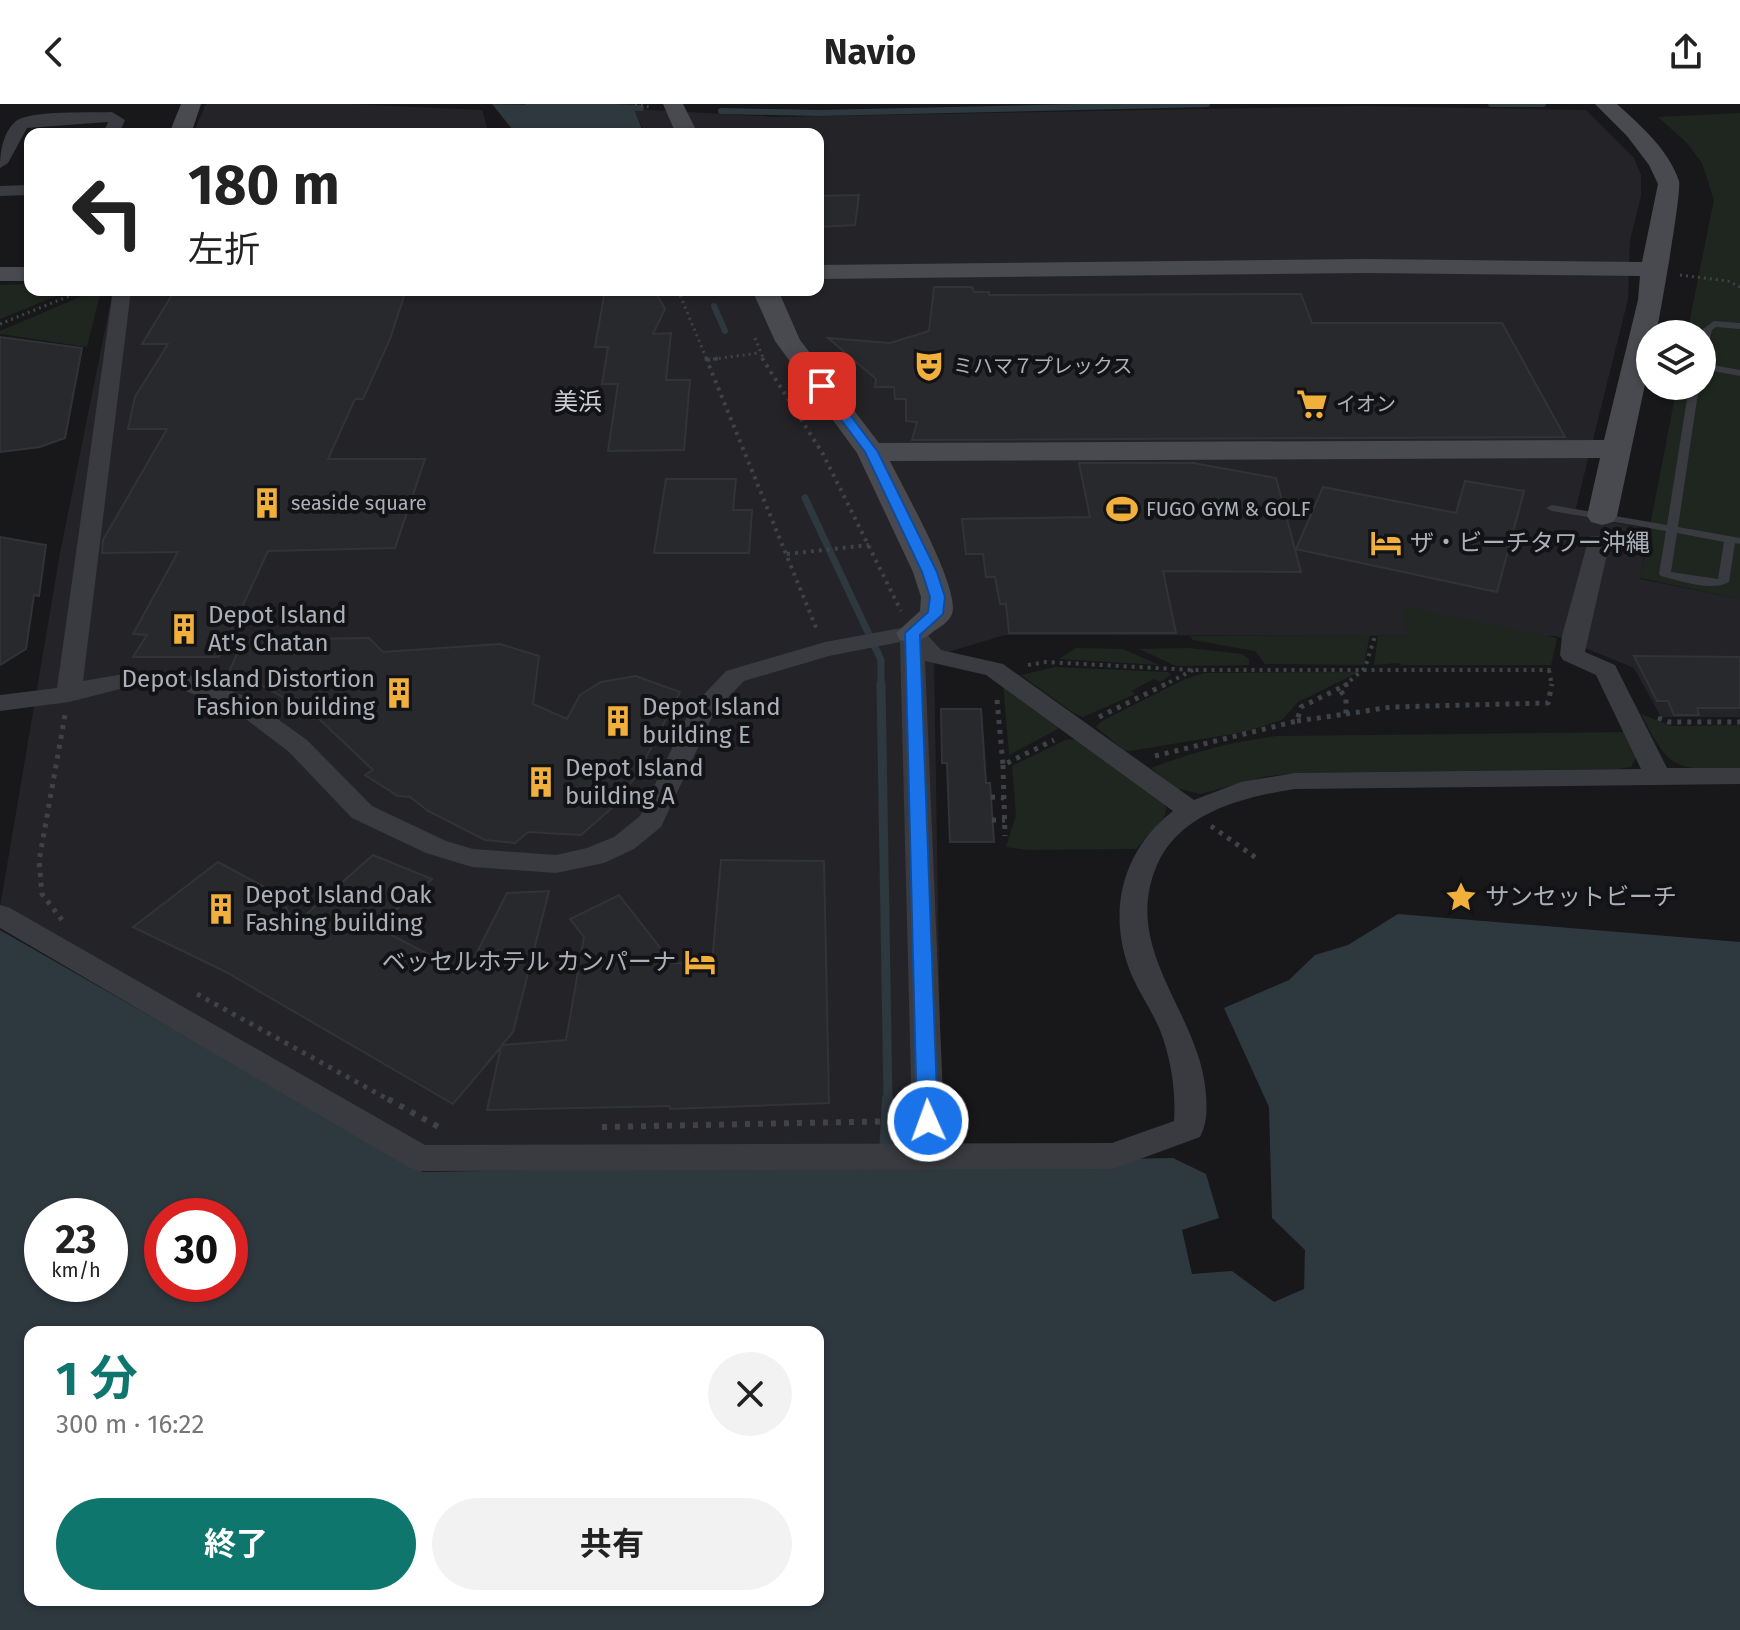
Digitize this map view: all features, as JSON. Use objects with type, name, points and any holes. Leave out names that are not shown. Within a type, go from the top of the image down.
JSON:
[{"type":"street","points":[[182,128],[191,104]]},
{"type":"street","points":[[673,104],[684,128]]},
{"type":"street","points":[[1605,104],[1635,131],[1660,164],[1669,184],[1666,272],[1651,300],[1648,320]]},
{"type":"street","points":[[0,163],[21,125],[30,121],[112,117],[117,120],[114,128]]},
{"type":"street","points":[[0,191],[24,190]]},
{"type":"street","points":[[824,272],[1366,266],[1666,272]]},
{"type":"street","points":[[0,274],[24,274]]},
{"type":"street","points":[[70,691],[121,296]]},
{"type":"street","points":[[0,703],[124,681],[180,680],[238,702],[298,746],[362,812],[436,847],[472,858],[556,864],[594,856],[624,843],[651,821],[704,708],[735,676],[825,649],[912,633],[936,614],[937,597],[929,572],[871,452],[788,341],[768,296]]},
{"type":"street","points":[[1636,380],[1616,449],[1572,655],[1606,670],[1658,777]]},
{"type":"street","points":[[871,452],[1616,449]]},
{"type":"street","points":[[912,633],[933,656],[994,669],[1191,811]]},
{"type":"street","points":[[912,633],[928,1121]]},
{"type":"street","points":[[0,696],[70,691]]},
{"type":"street","points":[[0,915],[420,1158],[1113,1156],[1189,1128],[1193,1095],[1177,1035],[1147,977],[1133,937],[1131,902],[1140,871],[1156,842],[1191,811],[1250,788],[1295,781],[1740,776]]},
{"type":"lane","points":[[1716,324],[1740,326]]},
{"type":"lane","points":[[1716,369],[1740,373]]},
{"type":"lane","points":[[1552,508],[1601,528],[1670,529],[1735,540],[1723,582],[1712,583],[1665,574],[1670,529],[1692,400]]},
{"type":"path","points":[[1666,272],[1728,281],[1740,287]]},
{"type":"path","points":[[0,324],[69,296]]},
{"type":"path","points":[[680,296],[825,649]]},
{"type":"path","points":[[751,325],[759,353],[823,454],[912,633]]},
{"type":"path","points":[[707,360],[759,353]]},
{"type":"path","points":[[787,554],[869,545]]},
{"type":"path","points":[[1297,721],[1301,707],[1339,689],[1367,669],[1375,636]]},
{"type":"path","points":[[994,669],[1046,662],[1193,670],[1606,670]]},
{"type":"path","points":[[1127,764],[1297,721],[1391,707],[1548,703],[1553,681],[1549,670]]},
{"type":"path","points":[[1339,689],[1346,698],[1346,714]]},
{"type":"path","points":[[70,691],[39,861],[42,894],[62,920],[75,927]]},
{"type":"path","points":[[1654,717],[1669,722],[1740,722]]},
{"type":"path","points":[[1003,765],[1005,836]]},
{"type":"path","points":[[991,797],[1004,798]]},
{"type":"path","points":[[1191,811],[1259,860]]},
{"type":"path","points":[[992,820],[1005,820]]},
{"type":"path","points":[[184,987],[442,1130],[458,1129]]},
{"type":"path","points":[[586,1127],[928,1121]]},
{"type":"shaded area","points":[[206,104],[348,104],[482,110],[487,128],[196,128]]},
{"type":"shaded area","points":[[492,104],[633,107],[642,128],[511,128]]},
{"type":"shaded area","points":[[1362,106],[1586,110],[1634,158],[1641,175],[1641,196],[1630,240],[1628,299],[1574,515],[1648,529],[1640,579],[1740,599],[1740,717],[1661,717],[1634,668],[1556,636],[1005,635],[934,656],[942,1157],[415,1159],[0,907],[60,553],[112,296],[824,296],[824,128],[643,128],[633,109],[777,117]]},
{"type":"shaded area","points":[[1740,113],[1740,599],[1640,578],[1674,400],[1716,400],[1716,320],[1690,320],[1714,200],[1702,163],[1687,143],[1658,117]]},
{"type":"shaded area","points":[[24,284],[24,296],[56,296],[0,319],[0,285]]},
{"type":"shaded area","points":[[82,296],[100,296],[87,347],[0,334],[0,331]]},
{"type":"shaded area","points":[[1405,607],[1557,638],[1551,665],[1374,665],[1378,636],[1409,635],[1403,615]]},
{"type":"shaded area","points":[[1370,635],[1364,665],[1265,664],[1255,651],[1193,640],[1190,636]]},
{"type":"shaded area","points":[[1076,648],[1123,649],[1159,665],[1059,659]]},
{"type":"shaded area","points":[[1189,648],[1242,654],[1249,659],[1249,665],[1176,666],[1139,649]]},
{"type":"shaded area","points":[[1055,667],[1168,672],[1171,675],[1160,682],[1154,679],[1131,691],[1135,694],[1083,717],[1021,675]]},
{"type":"shaded area","points":[[1359,672],[1298,702],[1282,720],[1244,732],[1130,751],[1124,750],[1096,727],[1102,721],[1185,679],[1204,673]]},
{"type":"shaded area","points":[[1003,683],[1057,724],[1058,729],[1009,755]]},
{"type":"shaded area","points":[[1641,714],[1671,726],[1740,725],[1740,768],[1701,768],[1678,764],[1660,748]]},
{"type":"shaded area","points":[[1625,732],[1637,756],[1631,767],[1617,769],[1302,773],[1268,776],[1200,794],[1176,788],[1151,768],[1213,748],[1276,736]]},
{"type":"shaded area","points":[[1077,739],[1160,799],[1166,807],[1163,819],[1136,849],[1028,850],[1006,847],[1016,815],[1012,766],[1065,740]]},
{"type":"shaded area","points":[[1398,914],[1740,942],[1740,1630],[0,1630],[0,930],[423,1172],[1173,1158],[1206,1174],[1219,1218],[1182,1230],[1192,1274],[1232,1271],[1274,1302],[1304,1289],[1305,1250],[1272,1218],[1269,1107],[1224,1008],[1289,980],[1315,955],[1348,945]]},
{"type":"building","points":[[859,195],[855,225],[824,227],[824,196]]},
{"type":"building","name":"イオン","points":[[934,287],[972,287],[974,292],[989,292],[989,295],[1301,294],[1312,323],[1502,323],[1565,437],[912,440],[917,422],[906,421],[906,399],[895,399],[894,387],[875,387],[876,379],[828,338],[890,343],[929,331]]},
{"type":"building","points":[[171,296],[404,296],[390,339],[363,399],[355,399],[328,459],[425,459],[395,548],[268,551],[219,657],[133,657],[147,635],[133,634],[178,552],[102,553],[103,540],[167,429],[128,429],[135,397],[168,344],[142,344]]},
{"type":"building","points":[[604,296],[658,296],[665,309],[653,334],[671,333],[666,380],[690,380],[684,450],[608,451],[618,384],[602,384],[608,347],[595,347]]},
{"type":"building","points":[[0,337],[82,348],[65,438],[40,447],[0,452]]},
{"type":"building","points":[[1079,463],[1193,463],[1276,478],[1301,572],[1163,571],[1176,633],[1009,633],[1006,604],[1000,604],[995,577],[986,577],[983,554],[966,554],[962,519],[1090,517]]},
{"type":"building","points":[[666,479],[736,479],[733,510],[752,510],[749,553],[654,553]]},
{"type":"building","points":[[1465,481],[1524,491],[1497,592],[1296,549],[1323,487],[1456,513]]},
{"type":"building","points":[[0,537],[46,545],[39,596],[34,595],[26,649],[0,665]]},
{"type":"building","points":[[369,638],[383,652],[500,644],[539,656],[533,704],[567,719],[580,695],[601,682],[636,676],[680,692],[638,773],[613,807],[581,835],[528,832],[515,843],[485,840],[428,811],[410,797],[398,796],[365,775],[373,770],[317,717],[314,719],[261,685],[228,674],[243,640]]},
{"type":"building","points":[[1634,656],[1740,657],[1740,708],[1697,708],[1699,715],[1674,715],[1668,701],[1657,701]]},
{"type":"building","points":[[941,709],[981,709],[994,842],[950,842],[947,763],[942,763]]},
{"type":"building","points":[[373,855],[432,879],[376,927],[466,974],[507,893],[549,891],[513,1032],[502,1045],[566,1040],[584,937],[570,919],[619,895],[672,963],[712,964],[721,860],[824,861],[829,1103],[670,1109],[670,1106],[487,1110],[501,1047],[453,1104],[226,972],[133,927],[218,862],[281,896],[294,925]]},
{"type":"waterway","points":[[528,104],[641,108]]},
{"type":"waterway","points":[[721,111],[819,113],[1207,104]]},
{"type":"waterway","points":[[1491,104],[1543,104]]},
{"type":"waterway","points":[[714,306],[725,331]]},
{"type":"waterway","points":[[805,498],[881,660],[881,684]]},
{"type":"waterway","points":[[881,684],[888,1099]]},
{"type":"waterway","points":[[885,1154],[888,1099]]},
{"type":"place","name":"ミハマ７プレックス","points":[[929,366]]},
{"type":"place","name":"イオン","points":[[1312,404]]},
{"type":"place","name":"seaside square","points":[[267,503]]},
{"type":"place","name":"FUGO GYM & GOLF","points":[[1122,509]]},
{"type":"place","name":"ザ・ビーチタワー沖縄","points":[[1386,543]]},
{"type":"place","name":"Depot Island At's Chatan","points":[[184,629]]},
{"type":"place","name":"Depot Island Distortion Fashion building","points":[[399,693]]},
{"type":"place","name":"Depot Island building E","points":[[618,721]]},
{"type":"place","name":"Depot Island building A","points":[[541,782]]},
{"type":"place","name":"サンセットビーチ","points":[[1461,897]]},
{"type":"place","name":"Depot Island Oak Fashing building","points":[[221,909]]},
{"type":"place","name":"ベッセルホテル カンパーナ","points":[[700,962]]},
{"type":"district","name":"美浜","points":[[578,402]]},
{"type":"route","points":[[822,386],[871,452],[929,572],[937,597],[936,614],[912,633],[928,1121]]}]
